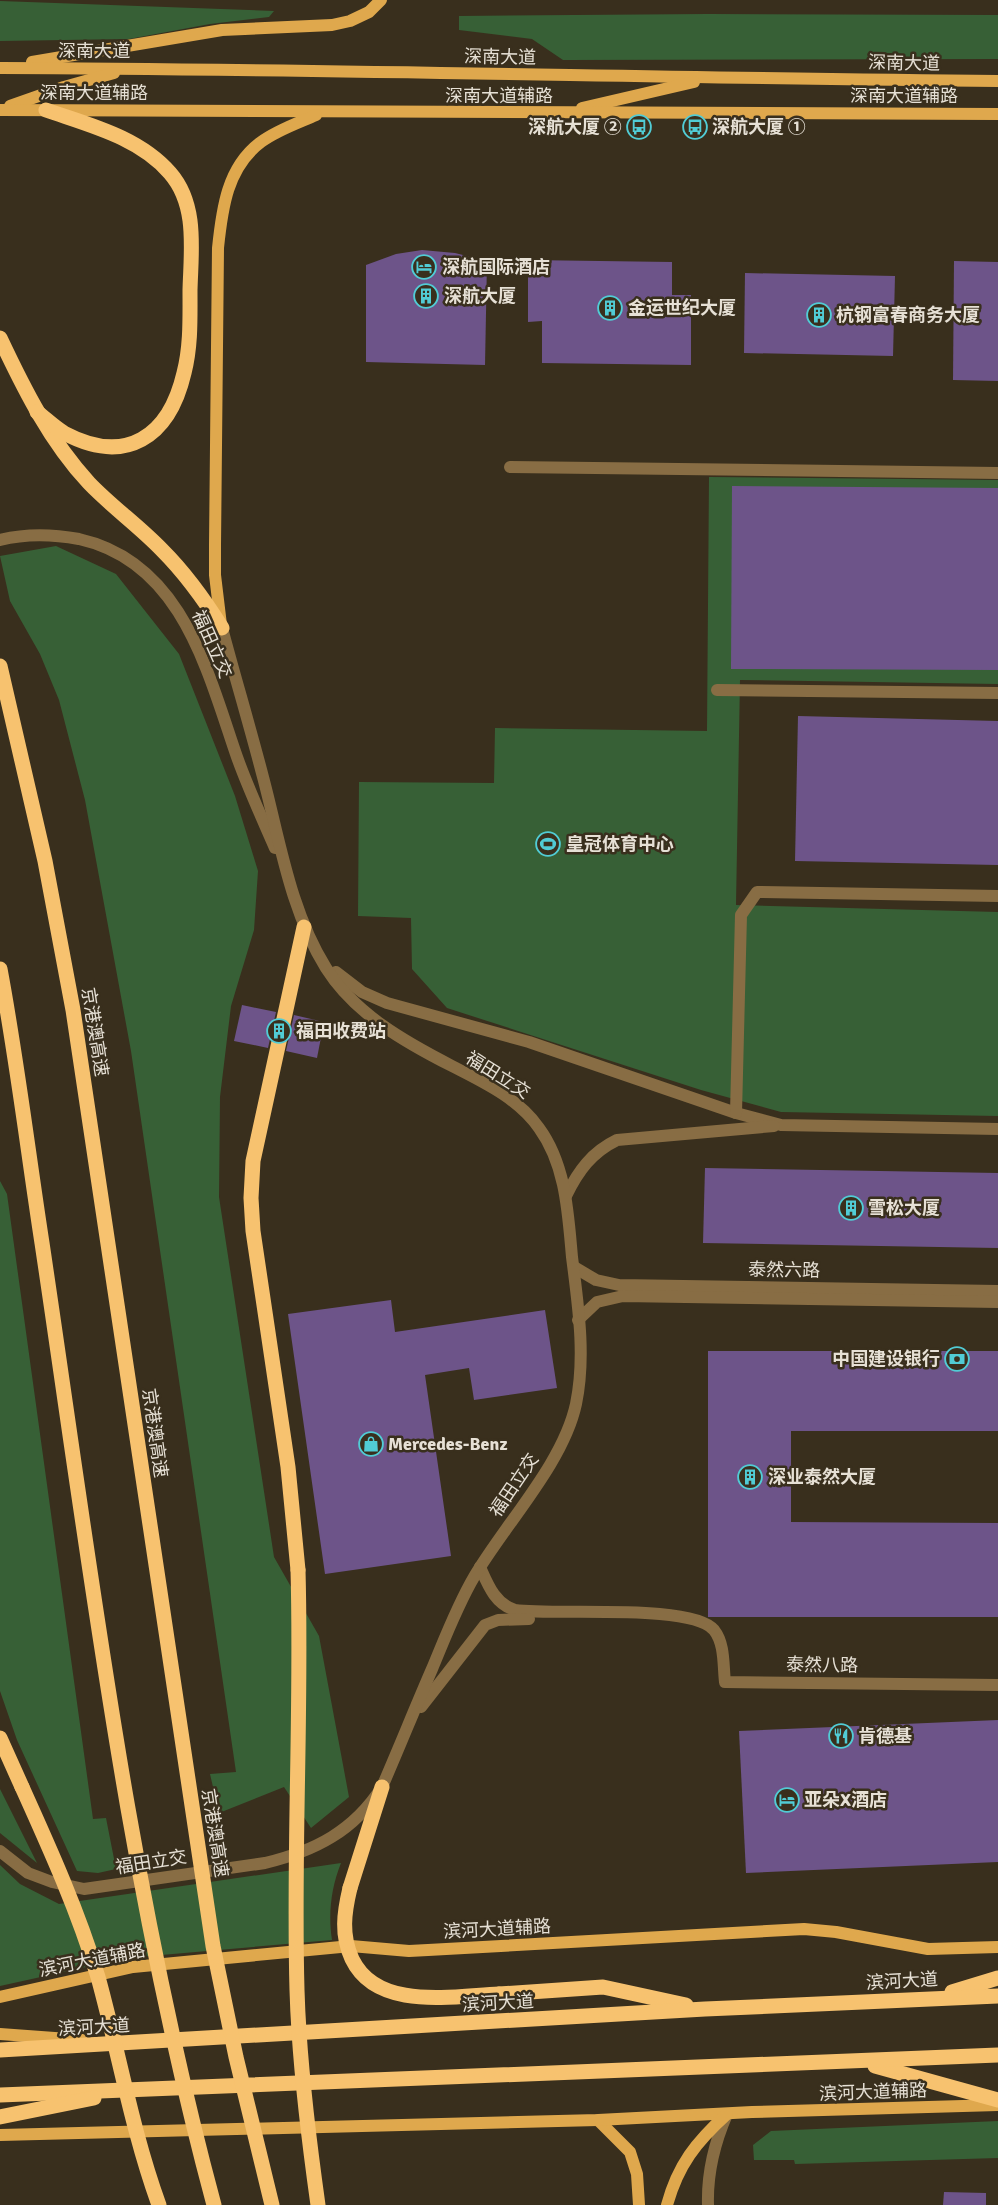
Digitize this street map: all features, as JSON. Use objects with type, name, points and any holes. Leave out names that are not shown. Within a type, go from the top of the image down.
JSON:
[{"type":"highway","points":[[37,412],[63,432],[88,442],[111,447],[131,444],[152,435],[166,418],[177,397],[185,372],[190,339],[190,219],[184,196],[170,174],[149,154],[123,138],[46,110]]},
{"type":"highway","points":[[1,341],[37,412],[68,456],[90,483],[162,549],[185,574],[222,628]]},
{"type":"highway","name":"京港澳高速","points":[[0,666],[45,861],[73,1010],[213,1946],[240,2076],[272,2205]]},
{"type":"highway","points":[[304,927],[255,1154],[251,1198],[253,1231],[288,1466],[298,1570],[297,1992],[308,2137],[318,2205]]},
{"type":"highway","points":[[0,969],[116,1738],[144,1897],[175,2042],[214,2205]]},
{"type":"highway","points":[[0,1738],[63,1878],[86,1941],[141,2148],[159,2205]]},
{"type":"highway","points":[[382,1787],[345,1909],[345,1939],[356,1968],[367,1980],[380,1988],[416,1997],[499,1994],[603,1986],[705,2009]]},
{"type":"highway","points":[[930,1999],[998,1978]]},
{"type":"highway","name":"滨河大道","points":[[0,2050],[132,2044],[705,2009],[998,1996]]},
{"type":"highway","points":[[0,2095],[861,2062],[998,2055]]},
{"type":"highway","points":[[861,2062],[998,2100]]},
{"type":"highway","points":[[0,2117],[140,2089]]},
{"type":"main road","name":"深南大道","points":[[0,68],[222,30],[332,25],[350,21],[369,12],[381,0]]},
{"type":"main road","name":"深南大道","points":[[0,68],[138,68],[998,81]]},
{"type":"main road","points":[[0,110],[64,87],[138,68]]},
{"type":"main road","points":[[560,113],[712,78]]},
{"type":"main road","name":"深南大道辅路","points":[[0,110],[321,113],[998,114]]},
{"type":"main road","points":[[222,628],[215,575],[217,337],[218,248],[226,198],[232,177],[243,160],[260,142],[321,113]]},
{"type":"main road","name":"滨河大道辅路","points":[[0,1997],[133,1967],[351,1946],[409,1951],[804,1929],[836,1932],[928,1949],[998,1947]]},
{"type":"main road","points":[[0,2034],[132,2044]]},
{"type":"main road","name":"滨河大道辅路","points":[[0,2135],[598,2120],[998,2105]]},
{"type":"main road","points":[[667,2205],[673,2185],[690,2152],[704,2134],[727,2114]]},
{"type":"main road","points":[[598,2120],[630,2152],[637,2174],[639,2205]]},
{"type":"street","points":[[510,467],[998,473]]},
{"type":"street","name":"福田立交","points":[[0,540],[30,534],[58,535],[89,542],[115,551],[138,566],[160,585],[179,611],[204,661],[246,782],[290,882]]},
{"type":"street","name":"福田立交","points":[[0,1851],[28,1873],[52,1882],[84,1890],[265,1863],[292,1857],[341,1832],[358,1820],[382,1787],[458,1608],[480,1567],[561,1446],[576,1405],[581,1349],[574,1267],[566,1196],[561,1174],[551,1149],[539,1128],[523,1110],[488,1085],[409,1043],[381,1025],[358,1006],[338,984],[304,927],[290,882],[222,628]]},
{"type":"street","points":[[717,690],[998,693]]},
{"type":"street","points":[[736,1113],[741,915],[757,892],[998,896]]},
{"type":"street","points":[[318,952],[336,972],[355,987],[387,1002],[529,1042],[736,1113],[781,1125]]},
{"type":"street","points":[[566,1196],[584,1164],[605,1146],[617,1140],[781,1125],[998,1129]]},
{"type":"street","name":"泰然六路","points":[[574,1267],[596,1280],[619,1285],[998,1292]]},
{"type":"street","name":"泰然六路","points":[[578,1320],[597,1302],[623,1296],[998,1302]]},
{"type":"street","name":"泰然八路","points":[[480,1567],[497,1599],[505,1606],[515,1610],[678,1615],[705,1623],[718,1637],[722,1650],[725,1682],[998,1685]]},
{"type":"street","points":[[411,1719],[482,1628],[494,1621],[508,1619],[677,1622],[691,1618]]},
{"type":"street","points":[[708,2205],[709,2175],[713,2153],[727,2114]]},
{"type":"green space","points":[[0,1],[274,11],[269,17],[210,24],[129,39],[0,41]]},
{"type":"green space","points":[[708,14],[998,15],[998,59],[563,60],[532,39],[459,30],[459,16]]},
{"type":"green space","name":"皇冠体育中心","points":[[709,477],[998,480],[998,684],[740,680],[736,905],[998,912],[998,1116],[781,1112],[701,1090],[447,1008],[412,969],[411,918],[358,916],[359,782],[494,783],[495,728],[707,731]]},
{"type":"green space","points":[[56,546],[116,574],[179,654],[235,796],[258,871],[254,930],[231,1006],[220,1097],[219,1197],[274,1557],[319,1636],[349,1797],[311,1828],[284,1787],[219,1813],[210,1774],[236,1772],[131,1051],[85,800],[59,700],[40,654],[10,601],[0,556]]},
{"type":"green space","points":[[0,1181],[7,1194],[93,1819],[106,1818],[116,1869],[98,1873],[77,1871],[17,1740],[0,1691]]},
{"type":"green space","points":[[0,1789],[37,1863],[0,1833]]},
{"type":"green space","points":[[341,1863],[331,1901],[330,1921],[332,1940],[127,1958],[0,1986],[0,1865],[20,1884],[59,1904]]},
{"type":"green space","points":[[998,2121],[998,2158],[795,2164],[794,2160],[754,2160],[753,2145],[771,2131]]},
{"type":"building","name":"深航大厦","points":[[422,250],[455,253],[487,261],[485,365],[366,362],[366,265],[396,254]]},
{"type":"building","name":"金运世纪大厦","points":[[528,260],[672,262],[672,295],[691,295],[691,365],[542,363],[542,321],[528,322]]},
{"type":"building","points":[[954,261],[998,262],[998,381],[953,380]]},
{"type":"building","name":"杭钢富春商务大厦","points":[[745,273],[895,276],[893,356],[744,353]]},
{"type":"building","points":[[732,486],[998,488],[998,670],[731,669]]},
{"type":"building","points":[[798,716],[998,721],[998,865],[795,861]]},
{"type":"building","points":[[242,1005],[276,1012],[268,1048],[234,1041]]},
{"type":"building","points":[[294,1015],[324,1022],[317,1058],[286,1051]]},
{"type":"building","name":"雪松大厦","points":[[705,1168],[998,1173],[998,1248],[703,1243]]},
{"type":"building","name":"Mercedes-Benz","points":[[391,1300],[395,1332],[545,1310],[557,1388],[474,1400],[469,1368],[425,1375],[451,1556],[325,1574],[288,1314]]},
{"type":"building","name":"深业泰然大厦","points":[[708,1351],[998,1351],[998,1431],[791,1431],[791,1522],[998,1523],[998,1617],[708,1617]]},
{"type":"building","points":[[998,1720],[998,1862],[746,1873],[739,1731]]},
{"type":"building","points":[[944,2192],[986,2193],[986,2205],[943,2205]]},
{"type":"place","name":"深航大厦 ②","points":[[639,127]]},
{"type":"place","name":"深航大厦 ①","points":[[695,127]]},
{"type":"place","name":"深航国际酒店","points":[[424,267]]},
{"type":"place","name":"深航大厦","points":[[426,296]]},
{"type":"place","name":"金运世纪大厦","points":[[610,308]]},
{"type":"place","name":"杭钢富春商务大厦","points":[[819,315]]},
{"type":"place","name":"皇冠体育中心","points":[[548,844]]},
{"type":"place","name":"福田收费站","points":[[279,1031]]},
{"type":"place","name":"雪松大厦","points":[[851,1208]]},
{"type":"place","name":"中国建设银行","points":[[957,1359]]},
{"type":"place","name":"Mercedes-Benz","points":[[371,1444]]},
{"type":"place","name":"深业泰然大厦","points":[[750,1477]]},
{"type":"place","name":"肯德基","points":[[841,1736]]},
{"type":"place","name":"亚朵X酒店","points":[[787,1800]]}]
